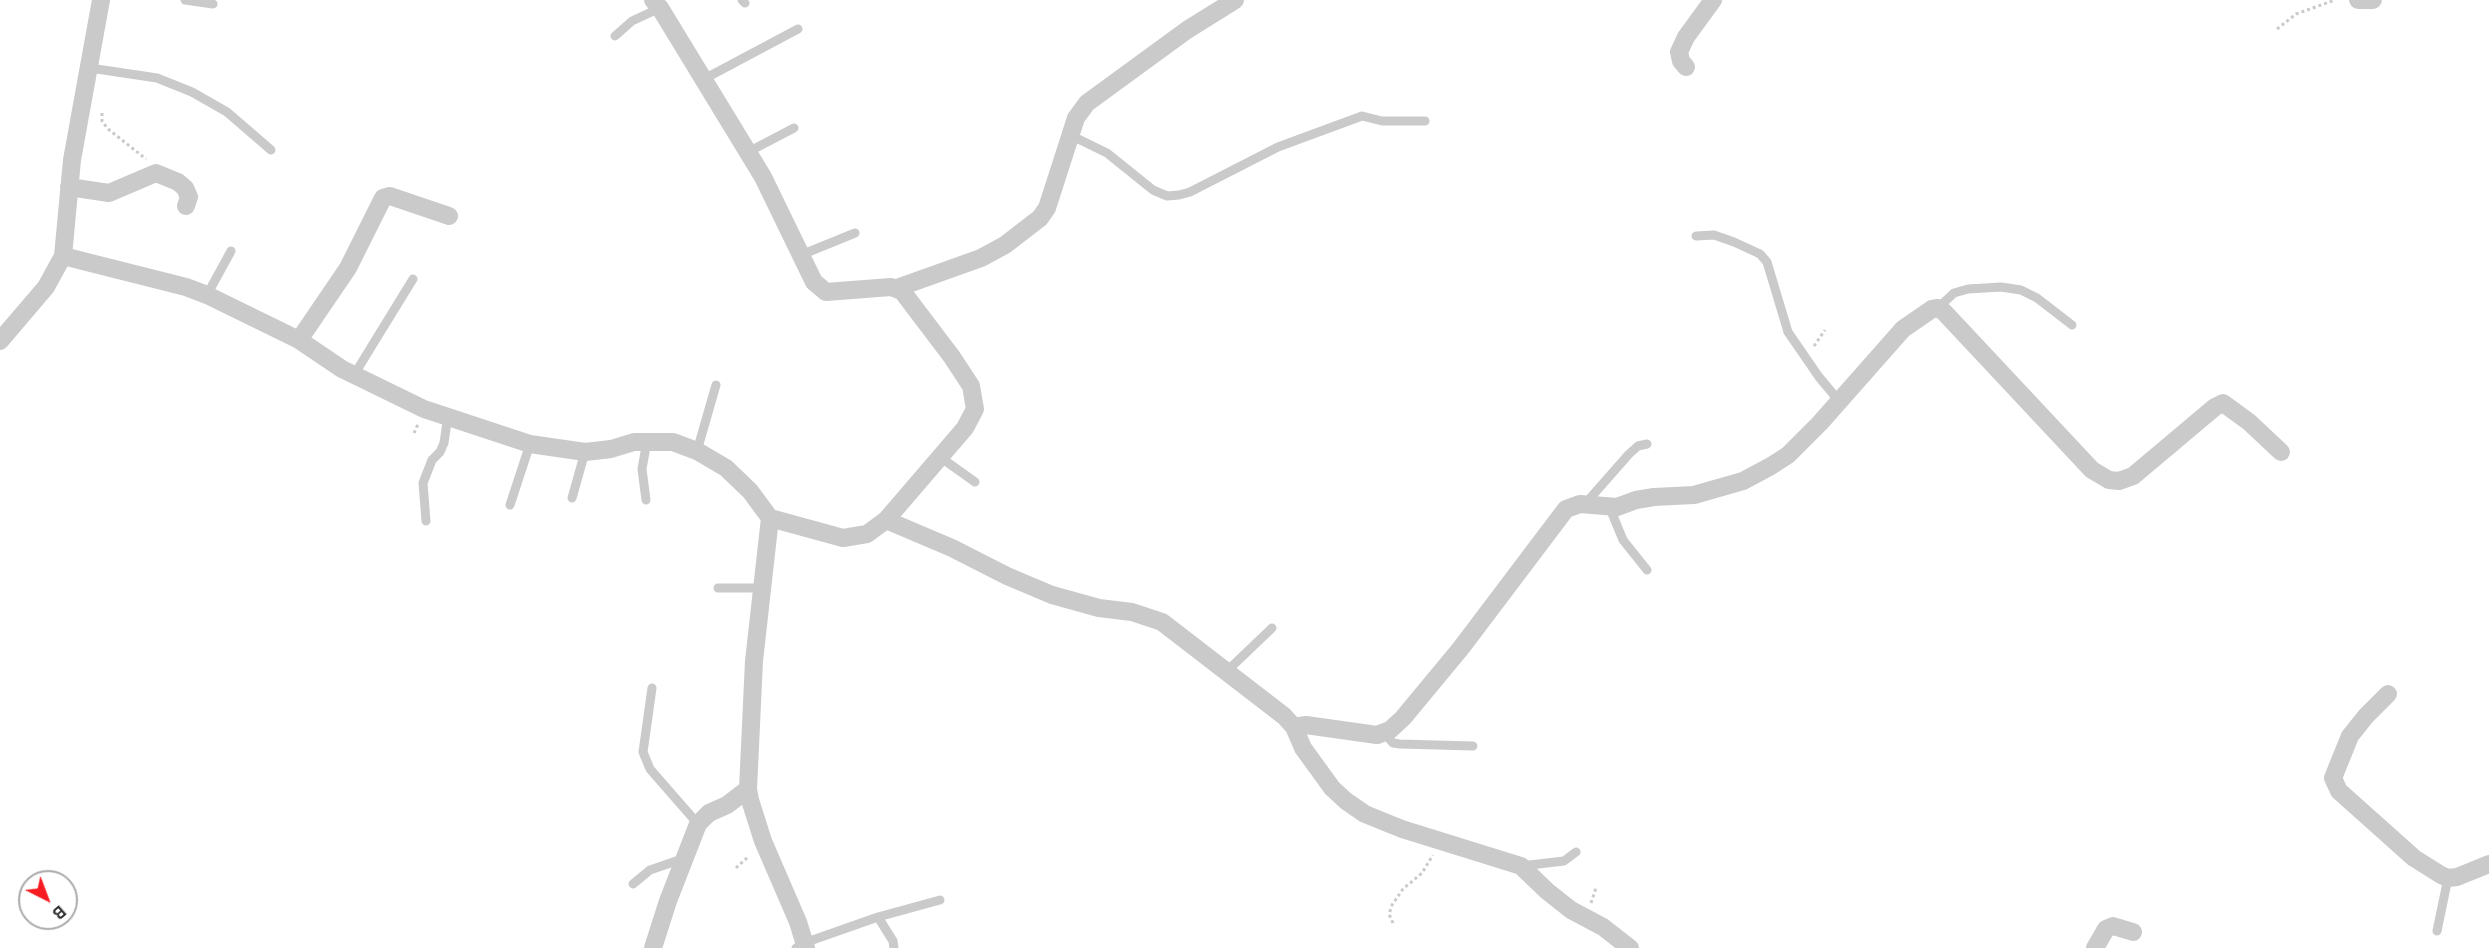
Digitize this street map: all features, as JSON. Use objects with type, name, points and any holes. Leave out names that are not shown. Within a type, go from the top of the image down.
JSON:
[{"type":"street","points":[[0,341],[46,287],[63,256],[72,160],[101,0]]},
{"type":"street","points":[[657,4],[763,177],[814,282],[826,291],[897,288],[981,258],[1005,245],[1040,218],[1047,208],[1080,111],[1098,93],[1187,30],[1235,0]]},
{"type":"street","points":[[1686,67],[1681,61],[1679,52],[1686,37],[1713,0]]},
{"type":"street","points":[[2358,0],[2373,0]]},
{"type":"street","points":[[69,187],[109,193],[156,172],[178,182],[185,188],[189,196],[186,206]]},
{"type":"street","points":[[299,340],[348,268],[383,198],[390,196],[449,216]]},
{"type":"street","points":[[63,256],[186,287],[207,295],[299,340],[354,375],[424,409],[530,444],[585,452],[647,441],[674,442],[697,451],[726,468],[750,491],[770,518],[843,538],[867,534],[886,520],[965,428],[975,409],[971,386],[918,311],[897,288]]},
{"type":"street","points":[[1294,727],[1306,724],[1377,735],[1384,734],[1403,718],[1461,648],[1566,509],[1584,504],[1617,507],[1636,500],[1654,497],[1694,495],[1743,481],[1788,455],[1904,329],[1923,313],[1938,308],[2092,470],[2109,480],[2119,481],[2133,476],[2219,404],[2227,404],[2281,453]]},
{"type":"street","points":[[770,518],[754,661],[748,789],[763,841],[798,922],[802,946]]},
{"type":"street","points":[[886,520],[1052,595],[1099,608],[1132,612],[1162,622],[1284,716],[1294,727],[1303,748],[1332,788],[1346,801],[1365,814],[1521,866],[1571,910],[1603,927],[1630,948]]},
{"type":"street","points":[[2388,694],[2350,736],[2333,778],[2339,791],[2414,858],[2448,878],[2457,877],[2489,864]]},
{"type":"street","points":[[653,948],[698,824],[709,813],[727,805],[748,789]]},
{"type":"street","points":[[2095,948],[2106,929],[2113,926],[2133,932]]},
{"type":"lane","points":[[185,0],[213,4]]},
{"type":"lane","points":[[615,36],[657,4]]},
{"type":"lane","points":[[704,80],[798,29]]},
{"type":"lane","points":[[90,68],[157,78],[192,92],[227,112],[271,150]]},
{"type":"lane","points":[[1070,135],[1107,153],[1153,190],[1167,195],[1179,195],[1190,192],[1278,147],[1362,116],[1382,121],[1425,121]]},
{"type":"lane","points":[[748,152],[794,128]]},
{"type":"lane","points":[[801,255],[855,233]]},
{"type":"lane","points":[[1696,236],[1714,235],[1734,242],[1760,255],[1767,262],[1788,332],[1819,377],[1839,400]]},
{"type":"lane","points":[[207,295],[231,251]]},
{"type":"lane","points":[[354,375],[413,279]]},
{"type":"lane","points":[[1938,308],[1954,293],[1968,288],[2001,287],[2021,290],[2037,298],[2072,325]]},
{"type":"lane","points":[[697,451],[716,385]]},
{"type":"lane","points":[[426,520],[423,483],[432,460],[440,452],[444,443],[448,416]]},
{"type":"lane","points":[[646,500],[642,469],[647,441]]},
{"type":"lane","points":[[510,505],[530,444]]},
{"type":"lane","points":[[1584,504],[1629,454],[1638,446],[1647,444]]},
{"type":"lane","points":[[572,498],[585,452]]},
{"type":"lane","points":[[940,457],[975,482]]},
{"type":"lane","points":[[1609,506],[1623,540],[1647,570]]},
{"type":"lane","points":[[718,588],[761,588]]},
{"type":"lane","points":[[1226,672],[1272,628]]},
{"type":"lane","points":[[652,688],[643,752],[650,769],[698,824]]},
{"type":"lane","points":[[1384,734],[1394,743],[1400,744],[1473,746]]},
{"type":"lane","points":[[1521,866],[1564,861],[1576,852]]},
{"type":"lane","points":[[633,884],[650,870],[685,858]]},
{"type":"lane","points":[[2437,931],[2448,878]]},
{"type":"lane","points":[[802,946],[878,917],[939,900]]},
{"type":"lane","points":[[878,917],[893,941],[894,948]]},
{"type":"path","points":[[2277,29],[2296,14],[2335,0]]},
{"type":"path","points":[[102,113],[102,121],[108,129],[140,153],[156,172]]},
{"type":"path","points":[[1806,358],[1825,330]]},
{"type":"path","points":[[1393,923],[1389,914],[1392,905],[1403,889],[1422,873],[1439,840]]}]
